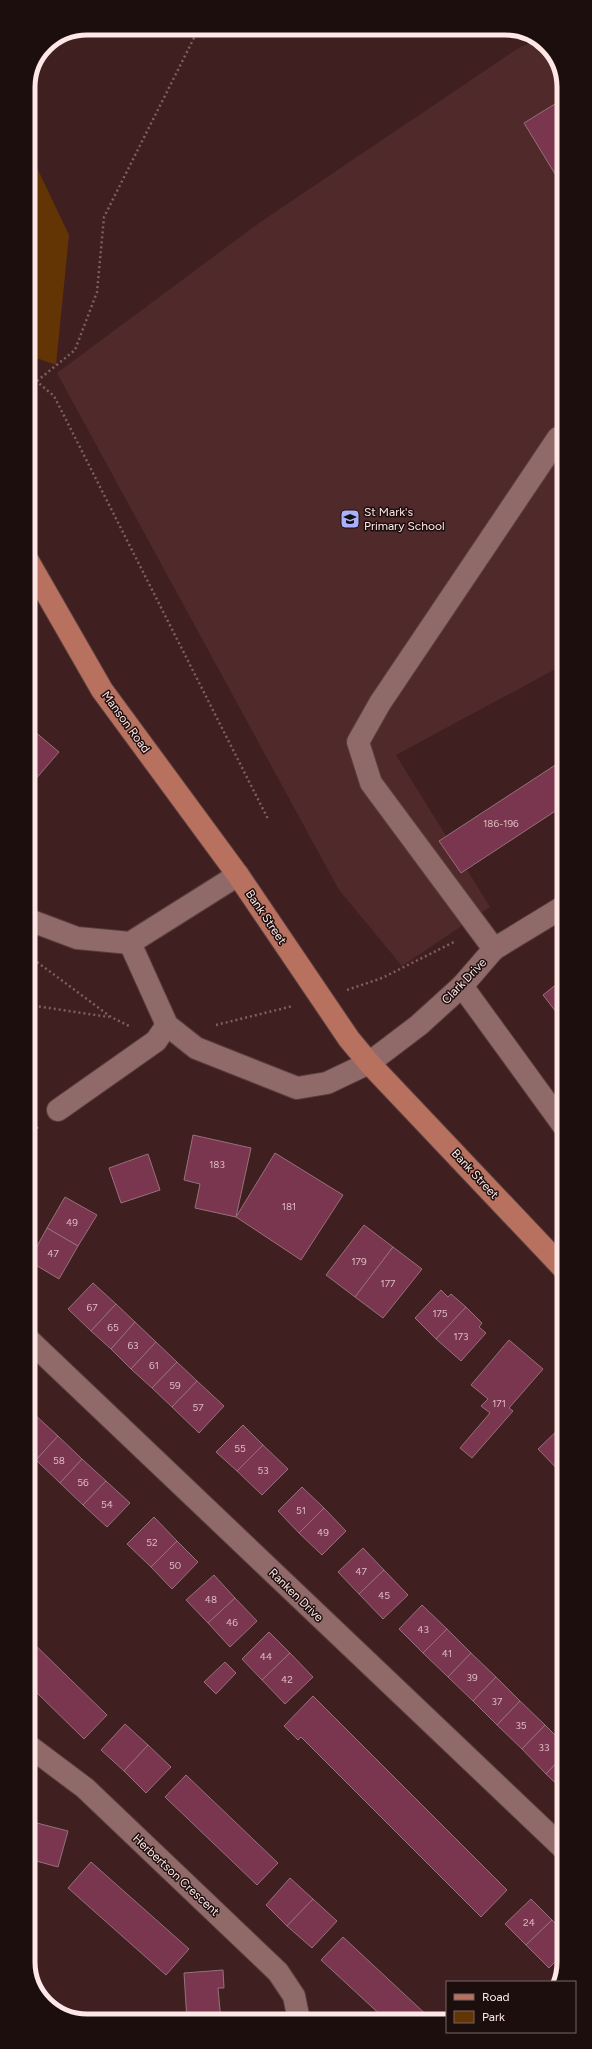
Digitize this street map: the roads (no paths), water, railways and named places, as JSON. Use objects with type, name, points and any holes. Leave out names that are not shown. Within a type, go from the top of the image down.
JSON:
[{"type":"main road","name":"Manson Road","points":[[35,573],[102,690],[238,875]]},
{"type":"main road","name":"Bank Street","points":[[238,875],[349,1039],[369,1063],[557,1262]]},
{"type":"street","points":[[494,949],[371,783],[358,742],[380,703],[557,439]]},
{"type":"street","points":[[35,923],[77,938],[130,943],[238,875]]},
{"type":"street","name":"Clark Drive","points":[[369,1063],[419,1025],[462,986],[494,949],[557,911]]},
{"type":"street","points":[[130,943],[161,1033],[297,1088],[327,1083],[369,1063]]},
{"type":"street","points":[[462,986],[557,1115]]},
{"type":"street","points":[[58,1110],[161,1033]]},
{"type":"street","name":"Ranken Drive","points":[[35,1346],[557,1842]]},
{"type":"street","name":"Herbertson Crescent","points":[[35,1750],[85,1788],[278,1972],[294,1996],[298,2014]]},
{"type":"place","name":"St Mark's Primary School","points":[[350,519]]}]
